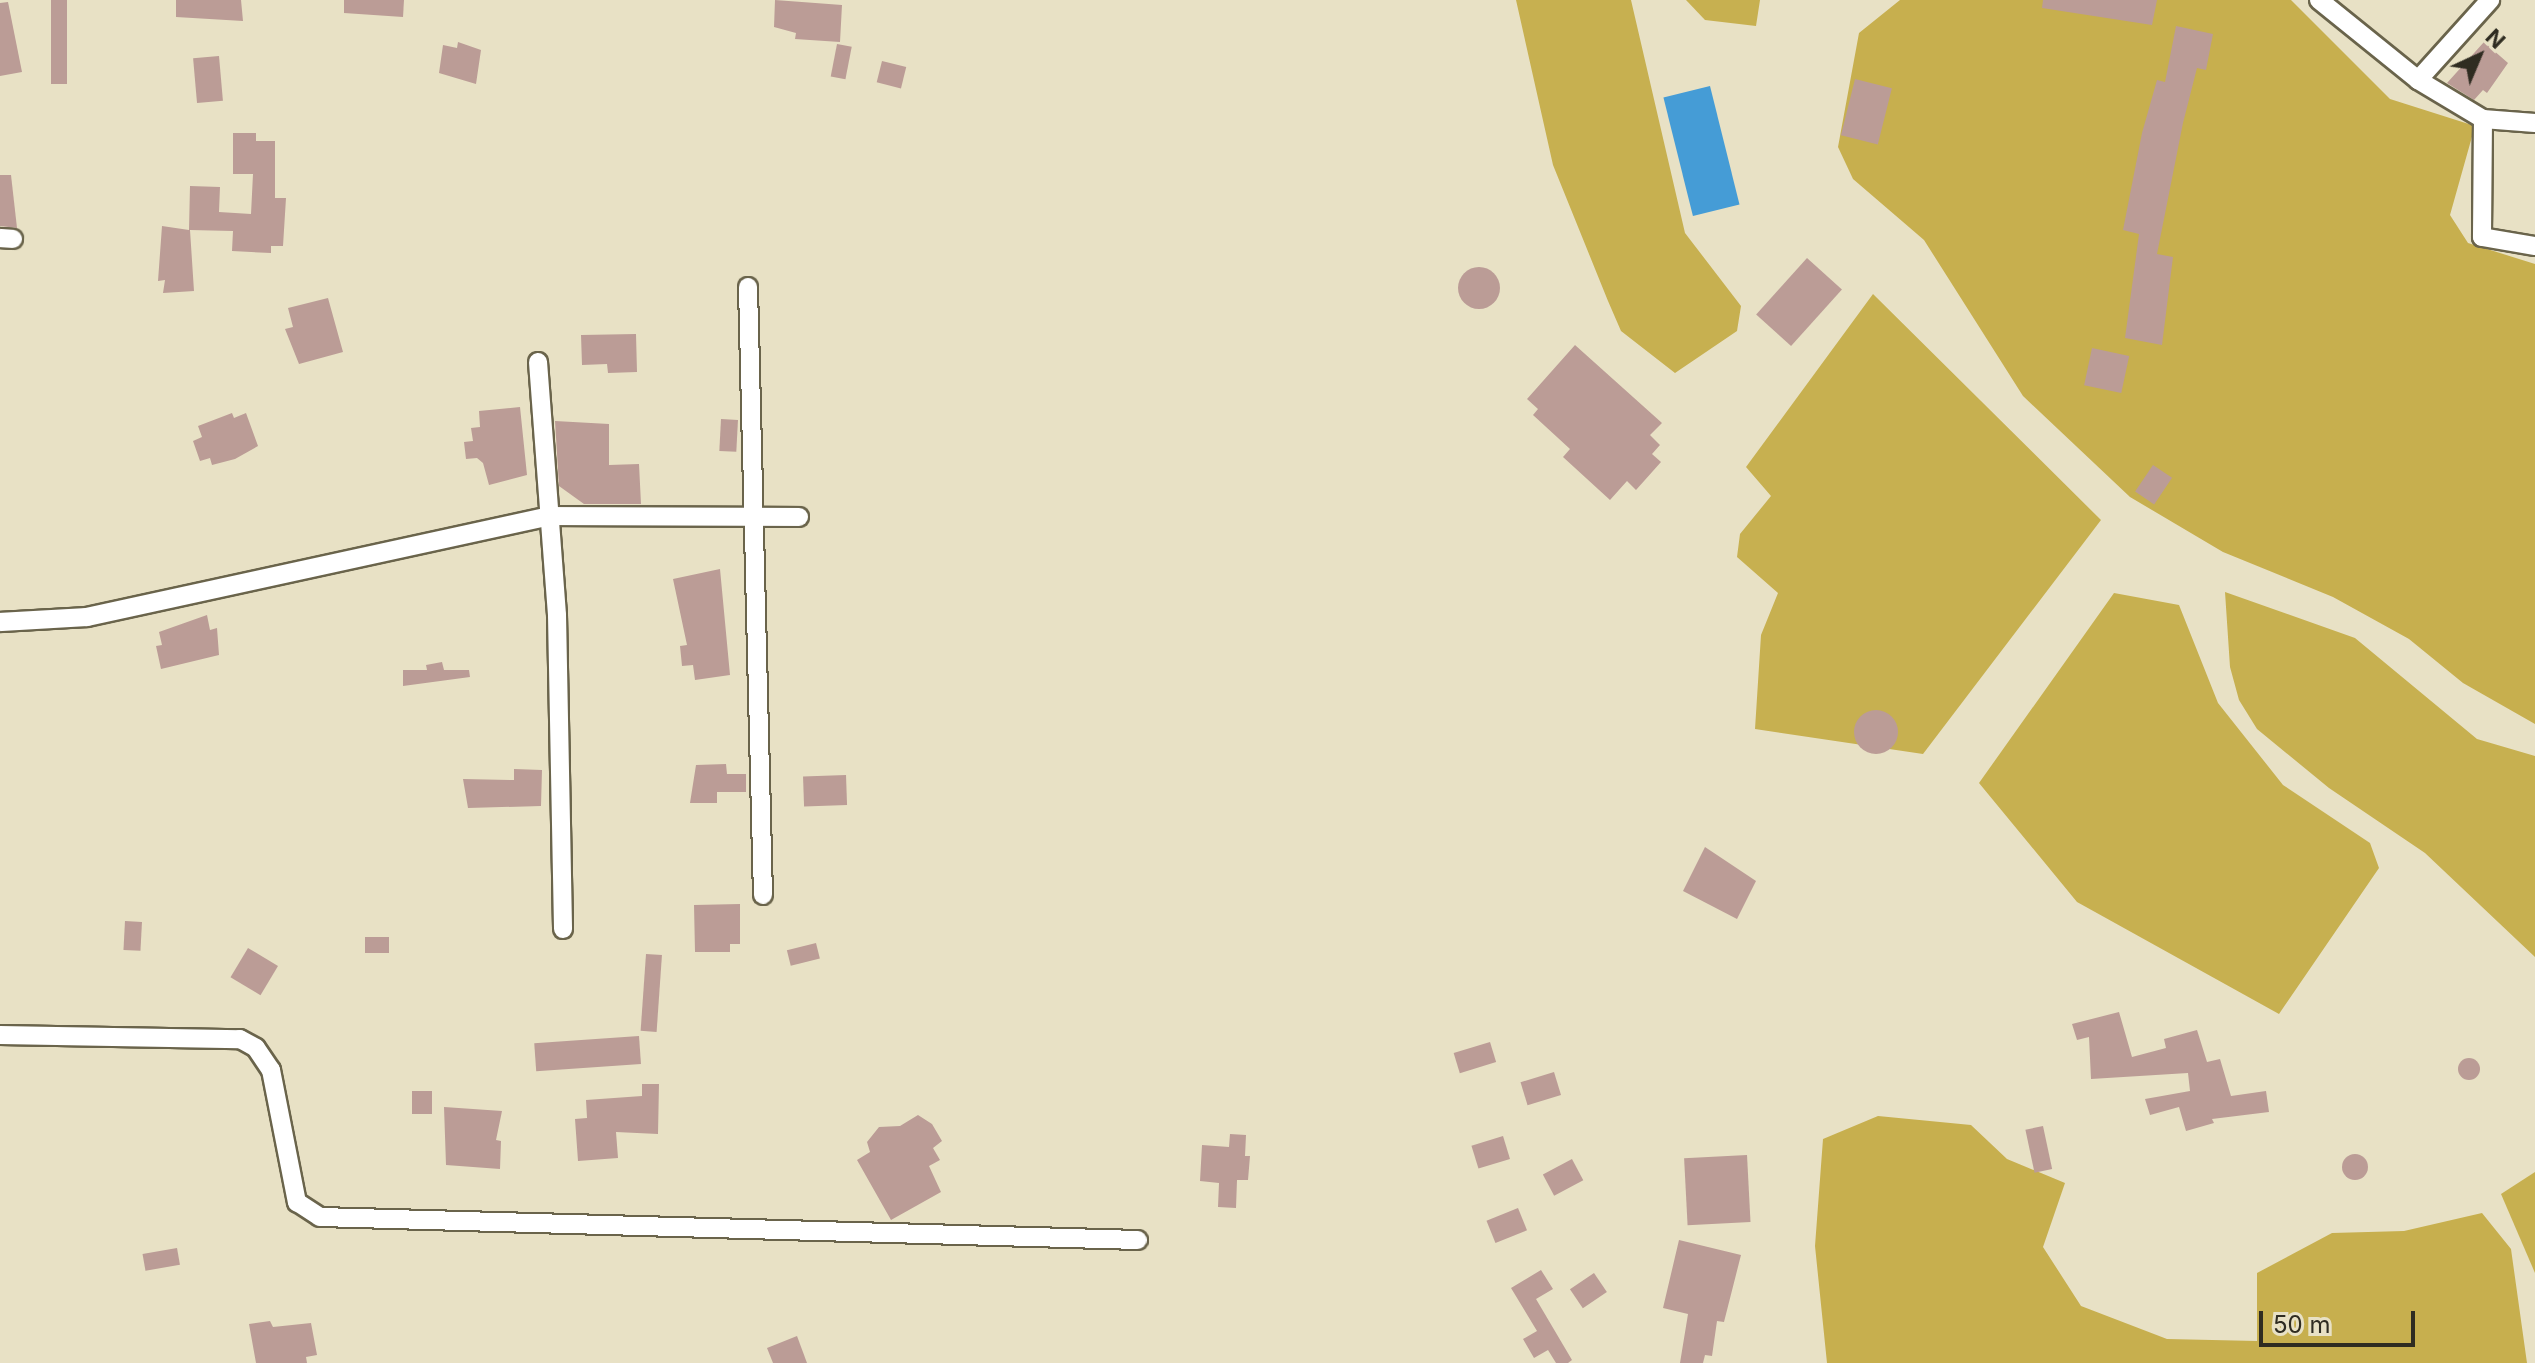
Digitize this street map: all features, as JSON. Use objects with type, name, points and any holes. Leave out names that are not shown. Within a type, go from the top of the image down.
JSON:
[{"type":"street","points":[[2319,0],[2418,80],[2483,119],[2535,123]]},
{"type":"street","points":[[2418,80],[2490,0]]},
{"type":"street","points":[[2483,119],[2482,237],[2535,246]]},
{"type":"street","points":[[748,287],[763,895]]},
{"type":"street","points":[[538,362],[551,516],[563,929]]},
{"type":"street","points":[[0,622],[87,617],[551,516],[799,517]]},
{"type":"street","points":[[0,1035],[240,1039],[256,1048],[271,1070],[297,1202],[320,1217],[1138,1240]]},
{"type":"shaded area","points":[[1516,0],[1631,0],[1685,233],[1741,306],[1737,331],[1675,373],[1621,331],[1608,301],[1553,165]]},
{"type":"shaded area","points":[[1686,0],[1760,0],[1756,26],[1705,20]]},
{"type":"shaded area","points":[[1900,0],[2291,0],[2390,99],[2475,126],[2450,215],[2468,243],[2535,264],[2535,724],[2463,683],[2409,639],[2333,597],[2223,552],[2130,497],[2023,396],[1924,240],[1853,179],[1838,147],[1859,33]]},
{"type":"shaded area","points":[[1873,294],[2101,520],[1923,754],[1755,729],[1761,635],[1778,593],[1737,557],[1740,534],[1771,496],[1746,467]]},
{"type":"shaded area","points":[[2225,592],[2355,638],[2477,739],[2535,756],[2535,957],[2425,853],[2329,788],[2257,729],[2239,700],[2230,667]]},
{"type":"shaded area","points":[[2114,593],[2179,605],[2218,703],[2283,785],[2370,843],[2379,868],[2279,1014],[2077,902],[1979,783]]},
{"type":"shaded area","points":[[1878,1116],[1971,1125],[2007,1159],[2065,1183],[2043,1247],[2081,1306],[2167,1339],[2257,1341],[2257,1273],[2332,1233],[2404,1231],[2482,1213],[2511,1249],[2527,1363],[1827,1363],[1815,1246],[1823,1139]]},
{"type":"shaded area","points":[[2535,1172],[2535,1273],[2501,1194]]},
{"type":"water","points":[[1710,86],[1740,204],[1693,216],[1663,98]]},
{"type":"building","points":[[51,0],[67,0],[67,84],[51,84]]},
{"type":"building","points":[[176,0],[241,0],[243,21],[176,17]]},
{"type":"building","points":[[344,0],[404,0],[403,17],[344,13]]},
{"type":"building","points":[[775,0],[842,5],[840,42],[795,39],[796,33],[774,27]]},
{"type":"building","points":[[2043,0],[2157,0],[2152,25],[2042,8]]},
{"type":"building","points":[[8,2],[22,72],[0,76],[0,3]]},
{"type":"building","points":[[2176,26],[2213,34],[2206,70],[2197,68],[2183,123],[2157,254],[2173,257],[2162,345],[2125,338],[2139,234],[2123,230],[2142,133],[2157,80],[2165,82]]},
{"type":"building","points":[[458,42],[481,50],[476,84],[439,73],[443,45],[457,48]]},
{"type":"building","points":[[2484,42],[2508,63],[2487,93],[2483,90],[2474,100],[2447,83]]},
{"type":"building","points":[[837,44],[852,47],[845,79],[831,76]]},
{"type":"building","points":[[219,56],[223,101],[197,103],[193,58]]},
{"type":"building","points":[[882,61],[906,67],[901,88],[877,82]]},
{"type":"building","points":[[1855,79],[1892,88],[1878,144],[1841,135]]},
{"type":"building","points":[[233,133],[256,133],[256,141],[275,141],[275,198],[286,198],[283,246],[271,246],[271,253],[232,251],[233,231],[190,230],[194,291],[163,293],[165,280],[158,281],[162,226],[189,230],[190,186],[220,187],[219,212],[251,214],[253,174],[233,174]]},
{"type":"building","points":[[0,175],[11,175],[17,228],[0,226]]},
{"type":"building","points":[[1807,258],[1842,289],[1791,346],[1756,314]]},
{"type":"building","points":[[1479,267],[1494,273],[1500,288],[1494,303],[1479,309],[1464,303],[1458,288],[1464,273]]},
{"type":"building","points":[[328,298],[343,352],[299,364],[285,329],[293,327],[288,308]]},
{"type":"building","points":[[636,334],[637,372],[608,373],[607,364],[582,365],[581,335]]},
{"type":"building","points":[[1575,345],[1662,423],[1650,435],[1660,445],[1652,454],[1661,462],[1636,490],[1627,481],[1610,500],[1563,457],[1570,449],[1533,415],[1538,409],[1527,399]]},
{"type":"building","points":[[2092,348],[2129,356],[2121,393],[2084,385]]},
{"type":"building","points":[[520,407],[527,475],[489,485],[483,463],[477,458],[466,459],[464,442],[473,441],[471,428],[480,427],[479,411]]},
{"type":"building","points":[[232,413],[234,418],[246,413],[258,446],[235,459],[212,465],[210,458],[200,461],[193,441],[202,437],[198,426]]},
{"type":"building","points":[[721,419],[738,420],[736,452],[719,451]]},
{"type":"building","points":[[555,421],[609,424],[609,465],[639,464],[641,504],[584,504],[559,486]]},
{"type":"building","points":[[2153,465],[2172,478],[2154,504],[2135,492]]},
{"type":"building","points":[[720,569],[730,675],[695,680],[693,665],[682,666],[680,646],[687,645],[673,579]]},
{"type":"building","points":[[207,615],[210,630],[217,628],[219,655],[161,669],[156,646],[162,645],[159,632]]},
{"type":"building","points":[[442,662],[444,670],[469,670],[470,677],[403,686],[403,670],[427,670],[426,665]]},
{"type":"building","points":[[1876,710],[1891,717],[1898,732],[1891,747],[1876,754],[1861,747],[1854,732],[1861,717]]},
{"type":"building","points":[[726,764],[727,774],[746,774],[746,792],[717,792],[717,803],[690,803],[696,765]]},
{"type":"building","points":[[514,769],[542,770],[541,806],[468,808],[463,779],[514,780]]},
{"type":"building","points":[[846,775],[847,805],[804,806],[803,777]]},
{"type":"building","points":[[1705,847],[1756,881],[1737,919],[1683,891]]},
{"type":"building","points":[[740,904],[740,944],[730,944],[730,952],[695,952],[694,905]]},
{"type":"building","points":[[125,921],[142,922],[140,951],[123,950]]},
{"type":"building","points":[[365,937],[389,937],[389,953],[365,953]]},
{"type":"building","points":[[816,943],[820,959],[791,966],[787,950]]},
{"type":"building","points":[[248,948],[278,966],[260,995],[230,977]]},
{"type":"building","points":[[646,954],[662,955],[657,1032],[641,1031]]},
{"type":"building","points":[[2119,1012],[2132,1057],[2166,1048],[2164,1039],[2197,1030],[2207,1062],[2220,1059],[2231,1096],[2266,1091],[2269,1112],[2212,1119],[2214,1123],[2186,1131],[2179,1107],[2150,1115],[2145,1099],[2190,1091],[2188,1073],[2091,1079],[2089,1037],[2077,1040],[2072,1024]]},
{"type":"building","points":[[639,1036],[641,1064],[536,1071],[534,1043]]},
{"type":"building","points":[[1490,1042],[1496,1062],[1460,1073],[1454,1053]]},
{"type":"building","points":[[2469,1058],[2477,1061],[2480,1069],[2477,1077],[2469,1080],[2461,1077],[2458,1069],[2461,1061]]},
{"type":"building","points":[[1554,1072],[1561,1095],[1528,1105],[1521,1082]]},
{"type":"building","points":[[642,1084],[659,1084],[658,1134],[616,1132],[618,1158],[578,1161],[575,1119],[587,1118],[586,1100],[642,1096]]},
{"type":"building","points":[[412,1091],[432,1091],[432,1114],[412,1114]]},
{"type":"building","points":[[444,1107],[502,1111],[496,1140],[501,1141],[500,1169],[446,1165]]},
{"type":"building","points":[[918,1115],[932,1124],[942,1141],[933,1148],[940,1160],[929,1166],[941,1192],[891,1220],[857,1160],[870,1152],[867,1142],[879,1127],[900,1126]]},
{"type":"building","points":[[2043,1126],[2052,1169],[2035,1173],[2025,1130]]},
{"type":"building","points":[[1230,1134],[1246,1135],[1245,1156],[1250,1156],[1248,1180],[1237,1180],[1236,1208],[1218,1207],[1219,1183],[1200,1181],[1202,1145],[1229,1147]]},
{"type":"building","points":[[1503,1136],[1510,1159],[1478,1169],[1471,1146]]},
{"type":"building","points":[[2355,1154],[2364,1158],[2368,1167],[2364,1176],[2355,1180],[2346,1176],[2342,1167],[2346,1158]]},
{"type":"building","points":[[1747,1155],[1751,1222],[1688,1225],[1684,1158]]},
{"type":"building","points":[[1572,1159],[1583,1180],[1554,1196],[1543,1174]]},
{"type":"building","points":[[1518,1208],[1527,1230],[1495,1243],[1486,1221]]},
{"type":"building","points":[[1679,1240],[1741,1255],[1724,1322],[1717,1321],[1712,1356],[1705,1355],[1703,1363],[1680,1363],[1688,1314],[1663,1308]]},
{"type":"building","points":[[177,1248],[180,1265],[145,1271],[143,1254]]},
{"type":"building","points":[[1541,1270],[1553,1289],[1536,1299],[1572,1360],[1568,1363],[1556,1363],[1548,1350],[1534,1358],[1523,1339],[1537,1331],[1511,1288]]},
{"type":"building","points":[[1594,1273],[1607,1292],[1583,1308],[1570,1289]]},
{"type":"building","points":[[270,1321],[273,1327],[311,1323],[317,1355],[306,1357],[307,1363],[256,1363],[249,1324]]},
{"type":"building","points":[[797,1336],[807,1363],[773,1363],[767,1348]]}]
